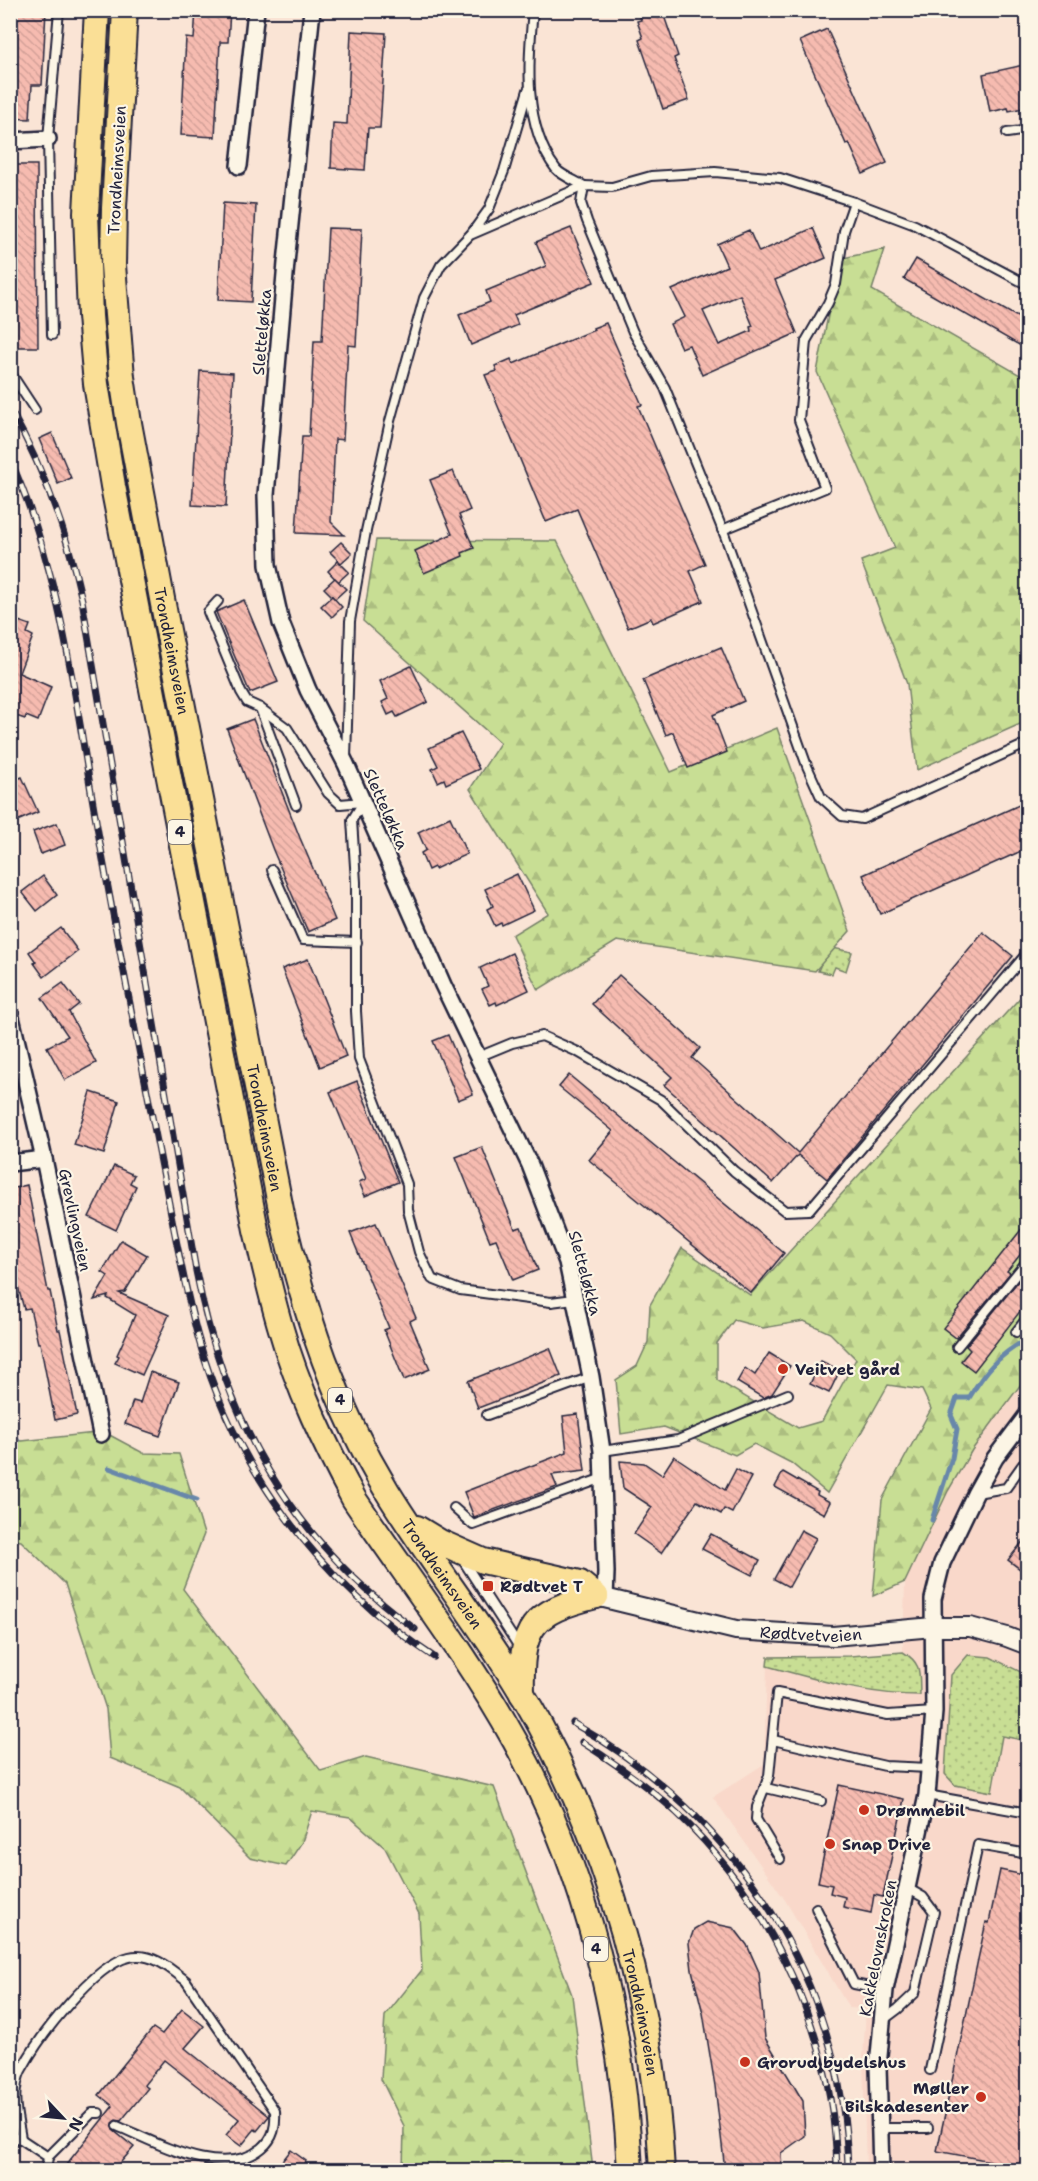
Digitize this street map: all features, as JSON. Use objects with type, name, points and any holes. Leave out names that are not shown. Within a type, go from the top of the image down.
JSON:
[{"type":"highway","name":"Trondheimsveien","points":[[97,10],[86,213],[90,316],[96,384],[113,486],[254,1218],[271,1291],[297,1378],[335,1464],[354,1499],[497,1711],[534,1778],[565,1846],[592,1935],[615,2026],[627,2111],[630,2170]]},
{"type":"highway","name":"Trondheimsveien","points":[[125,10],[114,208],[114,265],[116,309],[129,423],[276,1185],[295,1271],[308,1318],[342,1403],[366,1454],[406,1519],[522,1694],[578,1802],[604,1870],[635,1974],[651,2057],[658,2109],[662,2170]]},
{"type":"highway","points":[[406,1519],[457,1551],[483,1561],[580,1584],[600,1598]]},
{"type":"highway","points":[[522,1694],[523,1653],[532,1627],[538,1619],[560,1606],[600,1598]]},
{"type":"street","points":[[239,166],[256,10]]},
{"type":"street","name":"Sletteløkka","points":[[312,10],[286,263],[267,483],[268,565],[281,623],[308,690],[346,764],[443,985],[530,1165],[567,1262],[591,1377],[602,1451],[606,1572],[600,1598]]},
{"type":"street","points":[[10,141],[48,139]]},
{"type":"street","name":"Grevlingveien","points":[[10,1013],[44,1159],[101,1434]]},
{"type":"street","points":[[10,1163],[44,1159]]},
{"type":"street","name":"Kakkelovnskroken","points":[[881,2170],[878,2067],[882,2021],[885,1990],[927,1795],[934,1712],[933,1599],[942,1563],[975,1494],[995,1458],[1028,1414]]},
{"type":"street","name":"Rødtvetveien","points":[[600,1598],[736,1630],[834,1636],[933,1627],[970,1627],[1006,1636],[1028,1645]]},
{"type":"lane","points":[[52,335],[48,139],[58,10]]},
{"type":"lane","points":[[533,10],[529,51],[532,103],[540,141],[557,171],[584,186]]},
{"type":"lane","points":[[346,764],[350,621],[366,531],[390,421],[424,298],[441,265],[470,235],[489,209],[504,171],[531,82]]},
{"type":"lane","points":[[1007,133],[1028,130]]},
{"type":"lane","points":[[470,235],[584,186],[612,187],[651,176],[715,172],[780,178],[854,202],[915,225],[1028,285]]},
{"type":"lane","points":[[584,186],[581,203],[587,221],[633,332],[664,388],[722,530],[807,766],[821,797],[842,816],[862,819],[1028,743]]},
{"type":"lane","points":[[722,530],[825,488],[799,420],[806,341],[836,284],[844,231],[854,202]]},
{"type":"lane","points":[[10,372],[35,410]]},
{"type":"lane","points":[[218,601],[208,612],[247,702],[260,708],[287,728],[328,793],[340,804],[363,802]]},
{"type":"lane","points":[[260,708],[296,805]]},
{"type":"lane","points":[[363,802],[352,820],[359,1059],[407,1184],[408,1210],[419,1252],[432,1280],[460,1290],[551,1302],[574,1299]]},
{"type":"lane","points":[[272,870],[303,940],[357,942]]},
{"type":"lane","points":[[478,1057],[512,1043],[542,1036],[551,1040],[615,1072],[661,1100],[734,1171],[785,1211],[808,1210],[1028,952]]},
{"type":"lane","points":[[957,1347],[1028,1260]]},
{"type":"lane","points":[[1019,1270],[1028,1276]]},
{"type":"lane","points":[[1016,1332],[1028,1317]]},
{"type":"lane","points":[[487,1415],[591,1377]]},
{"type":"lane","points":[[602,1451],[678,1440],[789,1394]]},
{"type":"lane","points":[[975,1494],[1006,1488],[1028,1457]]},
{"type":"lane","points":[[454,1508],[472,1525],[603,1478]]},
{"type":"lane","points":[[457,1551],[523,1653]]},
{"type":"lane","points":[[780,1859],[756,1819],[757,1807],[769,1776],[777,1693],[888,1715],[934,1712]]},
{"type":"lane","points":[[773,1740],[885,1766],[929,1768]]},
{"type":"lane","points":[[766,1788],[821,1801]]},
{"type":"lane","points":[[927,1795],[1026,1813],[1027,1799]]},
{"type":"lane","points":[[930,2070],[978,1845],[1028,1854]]},
{"type":"lane","points":[[882,2021],[915,1993],[934,1912],[923,1897],[907,1888]]},
{"type":"lane","points":[[816,1908],[854,1984],[885,1990]]},
{"type":"lane","points":[[21,2139],[15,2092],[22,2069],[54,2022],[90,1981],[109,1966],[130,1957],[150,1957],[170,1968],[186,1981],[275,2111],[276,2127],[265,2145],[252,2156],[213,2161],[186,2155],[117,2126]]},
{"type":"lane","points":[[46,2170],[48,2157],[92,2113],[99,2113]]},
{"type":"lane","points":[[878,2128],[928,2128]]},
{"type":"lane","points":[[10,2137],[21,2139],[48,2157]]},
{"type":"shaded area","points":[[1027,1376],[1027,2170],[866,2170],[863,2057],[866,2009],[849,2008],[785,1900],[713,1797],[764,1764],[767,1666],[860,1691],[915,1660],[903,1652],[905,1582],[948,1491],[972,1450]]},
{"type":"green space","points":[[885,249],[872,290],[1027,379],[1027,721],[917,770],[907,684],[861,561],[895,548],[817,372],[839,259]]},
{"type":"green space","points":[[376,540],[557,541],[671,772],[777,728],[850,931],[815,971],[617,941],[538,990],[512,935],[548,913],[470,789],[500,743],[363,621]]},
{"type":"green space","points":[[828,947],[852,952],[846,971],[835,967],[832,974],[818,971]]},
{"type":"green space","points":[[1027,990],[1027,1376],[972,1450],[948,1491],[905,1582],[873,1596],[882,1500],[931,1409],[922,1390],[888,1385],[827,1493],[791,1463],[754,1444],[735,1455],[664,1427],[621,1434],[616,1380],[637,1366],[648,1342],[650,1305],[682,1248],[750,1295]],"holes":[[[734,1320],[763,1328],[804,1321],[830,1333],[856,1359],[822,1421],[798,1428],[717,1380],[717,1343]]]},
{"type":"green space","points":[[104,1432],[143,1453],[179,1454],[204,1534],[183,1589],[321,1771],[366,1757],[494,1787],[572,1995],[593,2170],[403,2170],[404,2126],[381,2079],[385,2016],[422,1970],[419,1914],[385,1848],[350,1817],[312,1811],[302,1842],[286,1866],[250,1858],[180,1787],[110,1758],[106,1709],[65,1584],[21,1541],[11,1540],[11,1439],[22,1441]]},
{"type":"green space","points":[[903,1652],[914,1661],[919,1670],[920,1695],[861,1690],[767,1666],[768,1657],[850,1656]]},
{"type":"green space","points":[[968,1655],[990,1657],[1027,1675],[1027,1741],[1002,1736],[992,1792],[955,1785],[945,1774],[951,1675]]},
{"type":"building","points":[[12,10],[46,10],[42,85],[32,85],[30,119],[10,118]]},
{"type":"building","points":[[196,10],[230,10],[228,42],[220,42],[215,137],[181,135],[186,38],[194,39]]},
{"type":"building","points":[[638,10],[662,10],[678,56],[674,58],[689,100],[663,109],[639,40],[643,38],[637,21],[641,20]]},
{"type":"building","points":[[827,29],[887,163],[863,174],[849,143],[846,144],[800,41]]},
{"type":"building","points":[[351,31],[386,33],[380,128],[368,128],[365,170],[331,168],[333,123],[347,124]]},
{"type":"building","points":[[1028,64],[1028,107],[990,112],[983,74]]},
{"type":"building","points":[[10,165],[37,165],[38,347],[10,347]]},
{"type":"building","points":[[223,203],[256,205],[251,302],[218,300]]},
{"type":"building","points":[[328,228],[362,229],[356,346],[348,345],[343,440],[335,439],[331,522],[344,535],[296,533],[302,436],[309,436],[314,341],[322,341]]},
{"type":"building","points":[[571,228],[594,282],[514,315],[518,325],[471,345],[459,315],[490,302],[486,291],[546,266],[536,242]]},
{"type":"building","points":[[813,228],[826,258],[775,280],[797,333],[702,375],[689,345],[681,348],[670,324],[685,317],[672,290],[727,266],[717,244],[749,230],[759,252]],"holes":[[[740,295],[753,326],[750,327],[751,331],[719,345],[703,311]]]},
{"type":"building","points":[[916,259],[1028,323],[1028,350],[904,279]]},
{"type":"building","points":[[606,323],[642,405],[638,406],[705,564],[690,571],[703,601],[653,623],[651,618],[628,628],[577,509],[546,522],[485,375],[497,371],[495,366],[511,359],[513,364]]},
{"type":"building","points":[[200,371],[233,373],[226,507],[192,505]]},
{"type":"building","points":[[52,433],[71,478],[58,484],[39,439]]},
{"type":"building","points":[[453,471],[470,510],[459,515],[474,548],[462,553],[463,556],[424,573],[415,551],[452,534],[430,480]]},
{"type":"building","points":[[341,542],[352,553],[341,563],[330,552]]},
{"type":"building","points":[[338,561],[349,572],[338,582],[328,571]]},
{"type":"building","points":[[335,578],[346,589],[335,599],[324,588]]},
{"type":"building","points":[[332,596],[342,607],[332,617],[321,606]]},
{"type":"building","points":[[244,600],[278,682],[250,693],[216,612]]},
{"type":"building","points":[[10,618],[30,625],[27,633],[33,636],[19,673],[51,687],[38,721],[26,716],[25,719],[10,714]]},
{"type":"building","points":[[721,647],[744,701],[713,715],[727,752],[688,768],[673,732],[666,735],[643,680]]},
{"type":"building","points":[[411,666],[428,702],[397,717],[394,712],[388,715],[382,702],[388,699],[380,681]]},
{"type":"building","points":[[253,719],[335,920],[308,932],[273,850],[227,729]]},
{"type":"building","points":[[461,733],[479,769],[446,784],[444,779],[438,782],[432,769],[438,766],[429,748]]},
{"type":"building","points":[[22,777],[38,812],[10,824],[10,782]]},
{"type":"building","points":[[1028,801],[1028,848],[880,914],[863,875]]},
{"type":"building","points":[[450,817],[467,854],[428,870],[421,853],[426,850],[418,832]]},
{"type":"building","points":[[57,823],[65,845],[41,854],[33,832]]},
{"type":"building","points":[[517,874],[534,910],[495,926],[487,909],[493,906],[485,889]]},
{"type":"building","points":[[43,876],[57,895],[37,911],[22,892]]},
{"type":"building","points":[[61,928],[78,951],[44,977],[29,952]]},
{"type":"building","points":[[983,932],[1013,956],[827,1179],[798,1155],[773,1183],[664,1085],[672,1077],[592,1004],[619,975],[700,1048],[692,1058],[798,1153]]},
{"type":"building","points":[[512,953],[529,990],[497,1005],[496,1002],[490,1005],[482,989],[488,986],[480,968]]},
{"type":"building","points":[[308,959],[346,1056],[320,1067],[282,969]]},
{"type":"building","points":[[63,983],[79,1004],[69,1012],[96,1063],[65,1080],[47,1047],[68,1036],[42,998]]},
{"type":"building","points":[[448,1035],[473,1094],[458,1100],[433,1041]]},
{"type":"building","points":[[569,1075],[784,1253],[751,1293],[589,1160],[613,1131],[559,1087]]},
{"type":"building","points":[[357,1081],[398,1182],[365,1196],[359,1182],[366,1179],[330,1092]]},
{"type":"building","points":[[91,1092],[119,1101],[104,1154],[74,1145]]},
{"type":"building","points":[[482,1147],[515,1229],[521,1227],[538,1270],[513,1280],[496,1239],[490,1241],[456,1157]]},
{"type":"building","points":[[114,1166],[134,1175],[130,1183],[136,1186],[116,1230],[89,1217]]},
{"type":"building","points":[[27,1185],[48,1291],[50,1291],[58,1330],[60,1330],[77,1415],[55,1420],[40,1343],[38,1343],[30,1308],[24,1309],[10,1257],[10,1189]]},
{"type":"building","points":[[1028,1221],[1028,1245],[1007,1271],[1010,1273],[956,1338],[943,1328]]},
{"type":"building","points":[[376,1223],[416,1318],[410,1321],[430,1369],[404,1380],[384,1330],[389,1328],[350,1233]]},
{"type":"building","points":[[121,1240],[147,1255],[125,1292],[119,1293],[169,1315],[142,1375],[115,1363],[135,1315],[107,1298],[108,1296],[94,1300],[108,1276],[102,1272]]},
{"type":"building","points":[[1019,1280],[1028,1286],[1028,1301],[974,1371],[961,1361],[970,1350],[966,1346]]},
{"type":"building","points":[[550,1348],[561,1376],[478,1408],[468,1381]]},
{"type":"building","points":[[769,1353],[790,1366],[772,1394],[763,1398],[737,1382],[745,1368],[755,1375]]},
{"type":"building","points":[[821,1361],[840,1370],[829,1393],[810,1384]]},
{"type":"building","points":[[150,1372],[179,1382],[160,1436],[125,1424],[133,1401],[140,1403]]},
{"type":"building","points":[[578,1414],[585,1471],[552,1475],[557,1487],[474,1517],[464,1492],[567,1452],[563,1416]]},
{"type":"building","points":[[674,1456],[725,1490],[736,1469],[751,1477],[732,1513],[724,1509],[721,1514],[697,1501],[661,1553],[634,1534],[652,1507],[623,1488],[620,1461],[644,1463],[662,1475]]},
{"type":"building","points":[[783,1472],[818,1492],[817,1495],[830,1502],[824,1514],[775,1487]]},
{"type":"building","points":[[801,1530],[816,1538],[789,1587],[774,1579]]},
{"type":"building","points":[[711,1534],[760,1560],[752,1575],[702,1549]]},
{"type":"building","points":[[1028,1535],[1028,1575],[1008,1560]]},
{"type":"building","points":[[839,1785],[904,1799],[883,1897],[874,1895],[871,1913],[843,1907],[845,1897],[830,1893],[832,1885],[818,1882]]},
{"type":"building","points":[[1000,1870],[1028,1876],[1028,2168],[937,2151],[986,1922],[989,1923]]},
{"type":"building","name":"Grorud bydelshus","points":[[706,1922],[734,1928],[747,1945],[759,1972],[765,2038],[803,2101],[805,2136],[781,2153],[782,2170],[725,2170],[715,2086],[703,2013],[692,1970],[689,1943],[694,1929]]},
{"type":"building","points":[[182,2009],[204,2026],[185,2048],[269,2116],[241,2146],[226,2135],[239,2119],[164,2060],[144,2085],[148,2088],[121,2121],[116,2120],[112,2123],[113,2130],[134,2147],[114,2170],[62,2170],[113,2106],[99,2095],[153,2028],[162,2034]]},
{"type":"building","points":[[291,2150],[306,2161],[299,2170],[275,2170]]},
{"type":"waterway","points":[[932,1520],[952,1458],[957,1429],[951,1415],[957,1398],[969,1398],[994,1364],[1028,1339]]},
{"type":"waterway","points":[[10,1437],[17,1440]]},
{"type":"waterway","points":[[109,1468],[197,1500]]},
{"type":"railway","points":[[10,409],[44,478],[62,526],[82,600],[196,1271],[209,1326],[225,1377],[245,1426],[270,1472],[298,1515],[332,1556],[371,1594],[415,1629]]},
{"type":"railway","points":[[10,459],[42,545],[63,631],[134,1026],[178,1247],[198,1337],[214,1386],[234,1432],[258,1476],[287,1518],[319,1558],[354,1594],[434,1657]]},
{"type":"railway","points":[[573,1723],[632,1761],[685,1806],[731,1855],[770,1910],[802,1970],[826,2033],[842,2100],[848,2170]]},
{"type":"railway","points":[[582,1742],[631,1776],[677,1813],[712,1849],[742,1889],[769,1931],[792,1976],[811,2023],[824,2071],[833,2120],[837,2170]]},
{"type":"place","name":"Veitvet gård","points":[[783,1369]]},
{"type":"place","name":"Rødtvet T","points":[[488,1586]]},
{"type":"place","name":"Drømmebil","points":[[864,1810]]},
{"type":"place","name":"Snap Drive","points":[[830,1844]]},
{"type":"place","name":"Grorud bydelshus","points":[[745,2062]]},
{"type":"place","name":"Møller Bilskadesenter","points":[[981,2097]]}]
